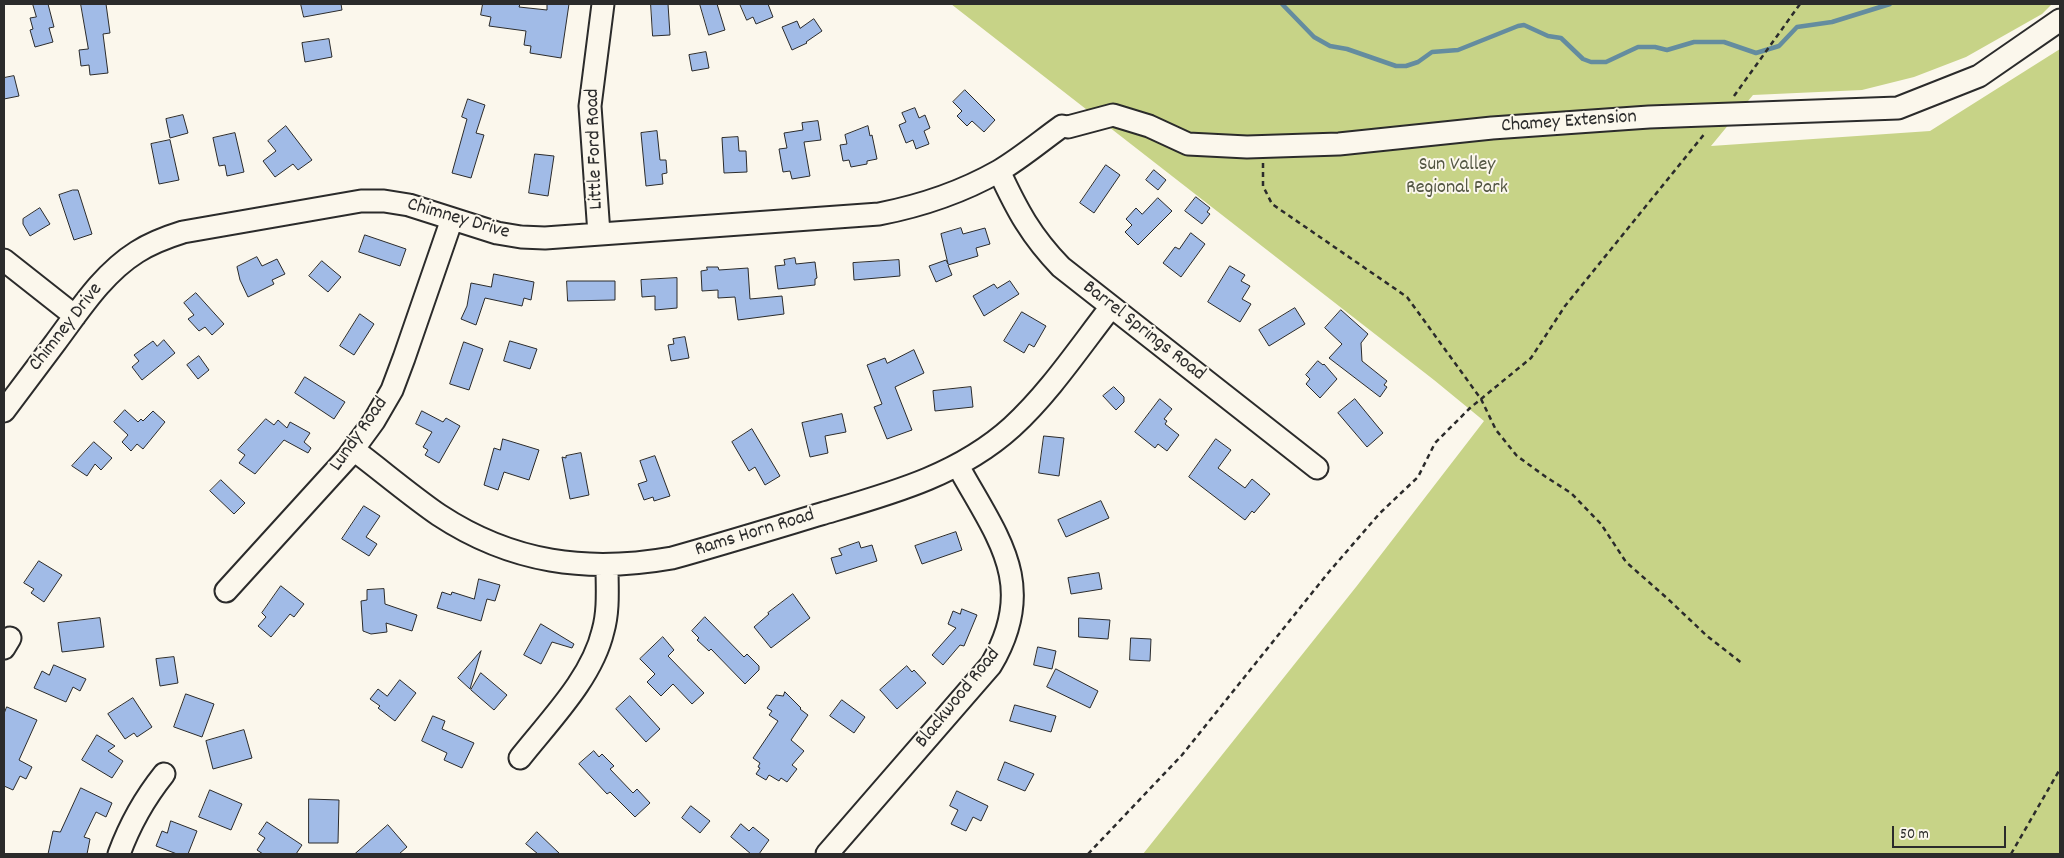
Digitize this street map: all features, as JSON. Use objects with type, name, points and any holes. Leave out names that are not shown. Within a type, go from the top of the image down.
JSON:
[{"type":"street","name":"Little Ford Road","points":[[599,234],[590,106],[603,4]]},
{"type":"street","name":"Chamey Extension","points":[[1062,126],[1068,127],[1113,115],[1149,126],[1188,144],[1264,147],[1339,144],[1492,128],[1649,117],[1898,108],[1979,76],[2060,20]]},
{"type":"street","name":"Chimney Drive","points":[[4,411],[75,316],[117,266],[138,251],[159,240],[183,232],[361,201],[384,201],[409,205],[497,234],[521,238],[879,214],[938,199],[999,171],[1062,126]]},
{"type":"street","name":"Barrel Springs Road","points":[[999,171],[1024,222],[1041,246],[1061,267],[1317,468]]},
{"type":"street","name":"Lundy Road","points":[[226,591],[354,450],[374,421],[392,390],[452,219]]},
{"type":"street","points":[[4,260],[75,316]]},
{"type":"street","name":"Rams Horn Road","points":[[354,450],[438,514],[468,532],[498,546],[529,556],[562,563],[607,566],[642,564],[672,558],[904,490],[958,466],[986,448],[1036,402],[1111,307]]},
{"type":"street","name":"Blackwood Road","points":[[828,854],[991,665],[1010,627],[1013,583],[1009,562],[1001,543],[958,466]]},
{"type":"street","points":[[520,758],[577,685],[596,652],[604,631],[607,608],[607,566]]},
{"type":"street","points":[[119,854],[126,834],[138,811],[164,774]]},
{"type":"path","points":[[1088,854],[1182,755],[1328,573],[1380,513],[1418,477],[1434,443],[1481,399],[1531,358],[1565,306],[1720,115],[1800,4]]},
{"type":"path","points":[[1264,147],[1263,186],[1272,204],[1407,297],[1481,399],[1496,430],[1517,456],[1571,493],[1601,524],[1626,562],[1707,636],[1743,664]]},
{"type":"path","points":[[2011,854],[2060,769]]},
{"type":"green space","name":"Sun Valley Regional Park","points":[[951,4],[2052,4],[2042,14],[1966,57],[1914,77],[1862,90],[1753,95],[1711,146],[1930,131],[2060,49],[2060,854],[1143,854],[1356,587],[1484,421]]},
{"type":"building","points":[[33,4],[48,4],[54,27],[49,28],[53,42],[35,47],[30,30],[33,29],[30,18],[36,17]]},
{"type":"building","points":[[81,4],[106,4],[110,33],[103,34],[108,73],[90,75],[89,65],[81,66],[79,50],[88,49]]},
{"type":"building","points":[[301,4],[341,4],[342,10],[304,17]]},
{"type":"building","points":[[483,4],[520,4],[519,7],[547,10],[547,4],[569,4],[561,58],[530,53],[531,46],[524,45],[526,31],[489,26],[491,17],[481,15]]},
{"type":"building","points":[[651,4],[668,4],[670,35],[653,36]]},
{"type":"building","points":[[700,4],[717,4],[725,30],[709,35]]},
{"type":"building","points":[[740,4],[768,4],[773,17],[756,24],[753,17],[747,20]]},
{"type":"building","points":[[814,19],[822,31],[807,43],[792,50],[782,27],[797,21],[800,28]]},
{"type":"building","points":[[329,39],[332,57],[305,62],[302,43]]},
{"type":"building","points":[[706,52],[709,68],[692,71],[689,55]]},
{"type":"building","points":[[14,76],[19,96],[4,99],[4,78]]},
{"type":"building","points":[[965,90],[995,120],[984,132],[972,121],[967,126],[957,116],[962,111],[953,102]]},
{"type":"building","points":[[468,99],[485,105],[476,133],[484,135],[471,178],[452,173],[467,119],[462,117]]},
{"type":"building","points":[[915,108],[919,118],[925,115],[930,128],[924,131],[929,144],[916,149],[913,140],[906,143],[899,125],[906,122],[902,113]]},
{"type":"building","points":[[183,115],[188,133],[170,138],[166,119]]},
{"type":"building","points":[[818,121],[821,140],[804,142],[810,176],[792,179],[790,171],[783,172],[779,149],[787,148],[784,133],[803,130],[802,123]]},
{"type":"building","points":[[286,126],[312,160],[298,170],[293,164],[275,177],[263,161],[276,151],[268,141]]},
{"type":"building","points":[[868,126],[877,159],[867,161],[867,164],[851,167],[849,160],[843,161],[840,145],[847,144],[845,135]]},
{"type":"building","points":[[657,131],[660,160],[666,160],[667,173],[662,174],[663,184],[646,186],[641,133]]},
{"type":"building","points":[[235,133],[244,172],[227,176],[225,165],[219,166],[213,138]]},
{"type":"building","points":[[738,137],[739,151],[746,151],[747,172],[724,173],[722,138]]},
{"type":"building","points":[[170,140],[179,180],[159,184],[151,144]]},
{"type":"building","points":[[535,154],[554,156],[548,196],[529,193]]},
{"type":"building","points":[[1106,165],[1120,175],[1094,213],[1080,203]]},
{"type":"building","points":[[1154,170],[1166,180],[1158,190],[1146,180]]},
{"type":"building","points":[[78,190],[92,234],[74,240],[59,195]]},
{"type":"building","points":[[1196,197],[1210,208],[1207,212],[1210,214],[1202,224],[1185,211]]},
{"type":"building","points":[[1158,198],[1172,211],[1138,245],[1125,232],[1132,225],[1126,219],[1136,208],[1142,214]]},
{"type":"building","points":[[40,208],[50,224],[30,236],[23,224],[23,219]]},
{"type":"building","points":[[961,228],[963,234],[985,228],[990,244],[976,248],[978,256],[948,265],[952,275],[936,282],[929,266],[946,260],[948,264],[941,234]]},
{"type":"building","points":[[1191,233],[1205,244],[1181,277],[1163,263],[1175,247],[1179,249]]},
{"type":"building","points":[[365,235],[406,249],[400,266],[359,252]]},
{"type":"building","points":[[257,257],[262,266],[277,259],[285,274],[272,280],[274,284],[248,297],[240,280],[237,267]]},
{"type":"building","points":[[795,258],[796,264],[815,262],[817,278],[815,279],[815,285],[778,289],[775,266],[785,265],[784,260]]},
{"type":"building","points":[[899,260],[900,276],[854,280],[853,263]]},
{"type":"building","points":[[322,261],[341,277],[328,292],[309,276]]},
{"type":"building","points":[[1230,266],[1245,275],[1241,281],[1250,286],[1242,299],[1251,304],[1240,322],[1208,302]]},
{"type":"building","points":[[707,267],[718,267],[719,270],[748,268],[750,299],[782,296],[784,314],[738,320],[735,297],[718,298],[718,290],[702,291],[701,271],[707,270]]},
{"type":"building","points":[[494,274],[534,282],[531,300],[524,298],[522,306],[485,298],[476,325],[461,319],[467,306],[471,283],[491,287]]},
{"type":"building","points":[[677,278],[677,308],[655,310],[655,296],[642,297],[641,280]]},
{"type":"building","points":[[567,281],[615,281],[615,300],[568,301]]},
{"type":"building","points":[[1010,281],[1019,294],[984,316],[973,296],[994,284],[997,288]]},
{"type":"building","points":[[196,293],[224,324],[212,335],[205,327],[199,331],[188,319],[194,315],[184,303]]},
{"type":"building","points":[[1295,308],[1305,324],[1269,346],[1259,330]]},
{"type":"building","points":[[1341,310],[1368,334],[1361,343],[1362,361],[1387,381],[1384,385],[1387,387],[1380,397],[1329,358],[1342,344],[1325,328]]},
{"type":"building","points":[[1022,312],[1046,326],[1034,347],[1029,344],[1024,353],[1004,341]]},
{"type":"building","points":[[360,314],[374,324],[354,355],[340,346]]},
{"type":"building","points":[[685,337],[689,358],[671,361],[668,345],[674,344],[673,339]]},
{"type":"building","points":[[164,340],[175,353],[142,380],[132,367],[139,361],[134,355],[153,341],[157,346]]},
{"type":"building","points":[[510,341],[537,349],[530,369],[504,361]]},
{"type":"building","points":[[464,342],[483,349],[469,390],[450,384]]},
{"type":"building","points":[[914,350],[924,373],[895,387],[912,430],[887,439],[874,407],[882,404],[867,365],[885,358],[887,363]]},
{"type":"building","points":[[199,356],[209,370],[198,379],[187,365]]},
{"type":"building","points":[[1318,361],[1324,364],[1337,379],[1320,398],[1306,384],[1310,379],[1306,375]]},
{"type":"building","points":[[305,377],[345,402],[334,419],[295,393]]},
{"type":"building","points":[[971,387],[973,407],[935,411],[933,391]]},
{"type":"building","points":[[1114,387],[1124,397],[1124,402],[1116,410],[1103,396]]},
{"type":"building","points":[[1160,399],[1172,409],[1164,419],[1167,421],[1165,424],[1179,435],[1167,451],[1158,444],[1155,448],[1135,432]]},
{"type":"building","points":[[1355,399],[1383,433],[1367,447],[1338,413]]},
{"type":"building","points":[[125,410],[138,422],[141,419],[143,421],[153,411],[165,422],[143,449],[137,444],[131,451],[122,442],[128,435],[114,422]]},
{"type":"building","points":[[422,411],[443,422],[446,418],[460,426],[439,463],[425,455],[428,450],[423,447],[432,432],[416,424]]},
{"type":"building","points":[[842,414],[846,432],[825,436],[828,453],[810,457],[802,423]]},
{"type":"building","points":[[266,419],[274,425],[278,420],[287,428],[290,422],[310,433],[304,442],[311,448],[308,453],[284,440],[255,474],[239,463],[245,455],[238,450]]},
{"type":"building","points":[[752,429],[780,476],[765,485],[755,467],[749,471],[732,442]]},
{"type":"building","points":[[1044,436],[1064,438],[1059,476],[1039,473]]},
{"type":"building","points":[[503,439],[539,450],[529,480],[504,472],[498,490],[484,485],[494,448],[500,450]]},
{"type":"building","points":[[1216,439],[1231,450],[1218,468],[1245,488],[1252,479],[1270,494],[1254,513],[1252,511],[1245,520],[1189,477]]},
{"type":"building","points":[[94,442],[112,458],[101,470],[95,464],[87,476],[72,466]]},
{"type":"building","points":[[581,453],[589,495],[570,499],[562,457],[566,458],[566,456]]},
{"type":"building","points":[[655,456],[670,496],[654,501],[653,497],[644,500],[638,484],[647,481],[640,461]]},
{"type":"building","points":[[221,480],[245,503],[234,514],[210,491]]},
{"type":"building","points":[[1101,501],[1109,518],[1066,537],[1058,520]]},
{"type":"building","points":[[364,506],[380,516],[366,537],[377,544],[369,556],[342,539]]},
{"type":"building","points":[[956,532],[962,550],[922,564],[915,546]]},
{"type":"building","points":[[859,542],[861,548],[872,545],[877,561],[836,574],[831,558],[842,555],[839,549]]},
{"type":"building","points":[[39,561],[62,575],[44,602],[31,593],[34,589],[24,583]]},
{"type":"building","points":[[1099,573],[1102,589],[1071,594],[1068,578]]},
{"type":"building","points":[[479,579],[500,585],[495,601],[487,599],[481,621],[437,608],[442,592],[451,595],[452,592],[474,599]]},
{"type":"building","points":[[281,586],[304,604],[294,617],[290,614],[271,637],[258,626],[266,617],[262,613]]},
{"type":"building","points":[[384,589],[385,604],[417,615],[412,631],[386,623],[387,632],[371,634],[363,631],[361,601],[367,600],[367,590]]},
{"type":"building","points":[[793,594],[810,618],[771,648],[754,627],[768,613]]},
{"type":"building","points":[[962,609],[977,615],[964,646],[960,645],[943,665],[932,655],[956,628],[948,624],[953,611],[960,614]]},
{"type":"building","points":[[705,617],[744,657],[747,654],[759,666],[759,670],[745,684],[711,649],[709,651],[697,640],[699,638],[692,631]]},
{"type":"building","points":[[100,618],[104,647],[62,652],[58,623]]},
{"type":"building","points":[[1079,618],[1110,620],[1108,639],[1079,637]]},
{"type":"building","points":[[541,624],[574,644],[572,648],[552,642],[541,664],[524,655]]},
{"type":"building","points":[[663,637],[674,650],[668,656],[704,693],[692,704],[673,684],[661,696],[647,682],[655,674],[640,659]]},
{"type":"building","points":[[1131,638],[1151,639],[1150,661],[1130,660]]},
{"type":"building","points":[[1038,647],[1056,651],[1052,669],[1034,665]]},
{"type":"building","points":[[481,651],[470,689],[458,678]]},
{"type":"building","points":[[174,657],[178,683],[160,686],[156,659]]},
{"type":"building","points":[[54,665],[86,679],[80,691],[73,687],[66,702],[34,688],[42,671],[49,675]]},
{"type":"building","points":[[907,666],[912,672],[914,670],[926,683],[897,709],[880,690]]},
{"type":"building","points":[[1056,669],[1098,691],[1090,708],[1047,687]]},
{"type":"building","points":[[481,673],[507,695],[494,710],[471,690]]},
{"type":"building","points":[[400,680],[416,693],[395,721],[370,699],[378,689],[387,696]]},
{"type":"building","points":[[785,692],[808,715],[791,740],[804,751],[792,765],[797,769],[787,782],[781,778],[779,781],[769,775],[766,780],[756,774],[760,768],[758,767],[760,763],[753,758],[778,721],[769,715],[772,711],[767,708],[776,695],[783,696]]},
{"type":"building","points":[[186,694],[214,704],[202,737],[174,727]]},
{"type":"building","points":[[630,696],[660,729],[646,742],[616,709]]},
{"type":"building","points":[[133,698],[152,727],[137,737],[134,733],[125,739],[108,714]]},
{"type":"building","points":[[842,700],[865,717],[854,733],[830,716]]},
{"type":"building","points":[[1015,705],[1056,716],[1051,732],[1010,721]]},
{"type":"building","points":[[7,707],[37,720],[19,760],[32,767],[26,779],[20,776],[13,790],[4,786],[4,714]]},
{"type":"building","points":[[433,716],[445,721],[442,729],[474,743],[462,768],[444,760],[447,753],[422,741]]},
{"type":"building","points":[[244,730],[252,758],[213,769],[206,741]]},
{"type":"building","points":[[97,735],[115,746],[108,751],[123,761],[112,778],[82,760]]},
{"type":"building","points":[[594,751],[599,757],[602,754],[614,766],[610,769],[633,793],[637,789],[650,803],[635,817],[610,792],[607,794],[579,764]]},
{"type":"building","points":[[1005,762],[1034,774],[1025,791],[998,780]]},
{"type":"building","points":[[81,788],[112,803],[106,817],[96,812],[84,837],[90,839],[87,854],[48,854],[53,831],[60,832]]},
{"type":"building","points":[[210,790],[242,804],[231,830],[199,817]]},
{"type":"building","points":[[957,791],[988,806],[981,821],[973,817],[966,831],[951,824],[958,810],[950,806]]},
{"type":"building","points":[[309,799],[339,800],[338,843],[309,843]]},
{"type":"building","points":[[691,806],[710,821],[700,833],[682,818]]},
{"type":"building","points":[[171,821],[197,831],[188,854],[177,854],[156,846],[162,831],[167,833]]},
{"type":"building","points":[[267,822],[302,845],[296,854],[263,854],[257,850],[265,838],[259,834]]},
{"type":"building","points":[[741,824],[749,831],[753,827],[769,840],[759,854],[751,854],[731,837]]},
{"type":"building","points":[[388,825],[407,847],[399,854],[355,854]]},
{"type":"building","points":[[537,832],[560,854],[538,854],[526,844]]},
{"type":"waterway","points":[[1282,4],[1314,37],[1330,46],[1347,49],[1396,66],[1406,66],[1418,62],[1432,52],[1458,50],[1524,25],[1548,36],[1561,38],[1583,59],[1591,62],[1606,62],[1638,47],[1655,47],[1667,50],[1694,42],[1724,42],[1756,53],[1779,46],[1797,27],[1832,22],[1890,4]]}]
